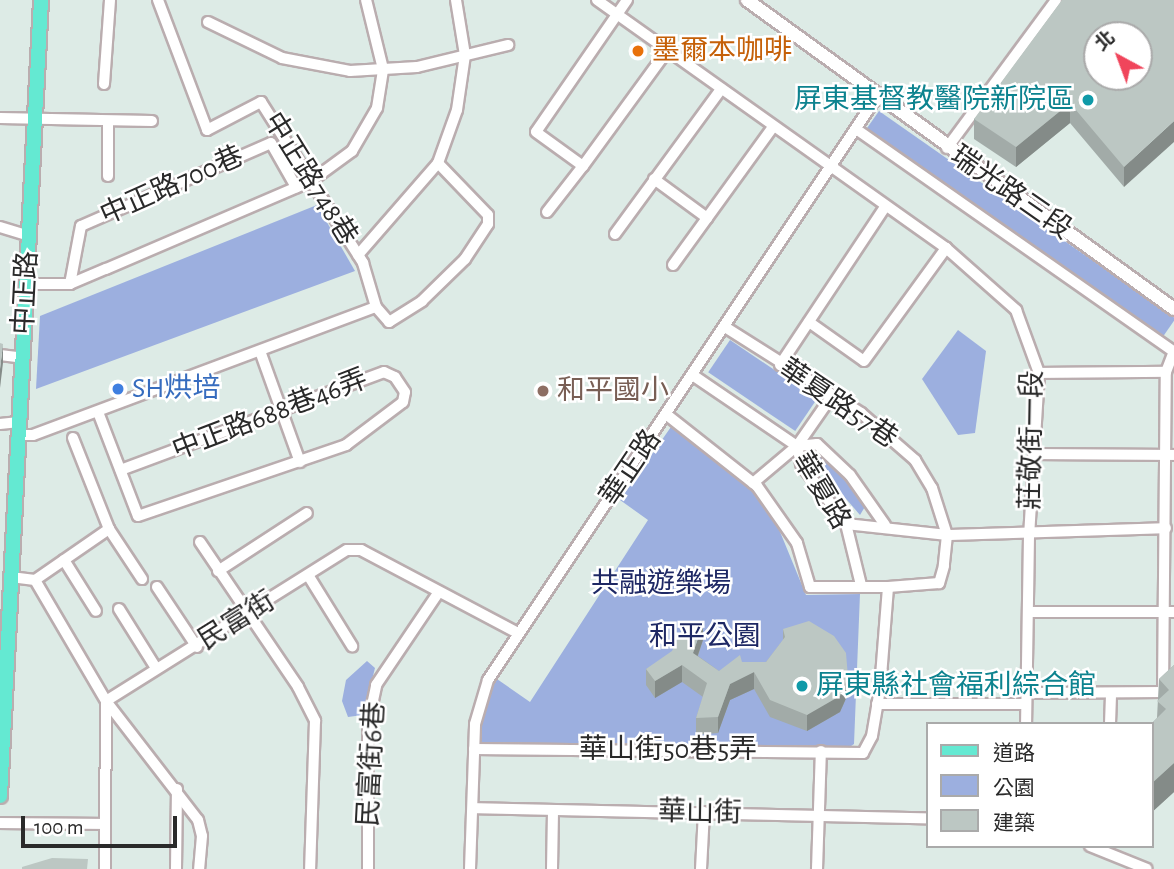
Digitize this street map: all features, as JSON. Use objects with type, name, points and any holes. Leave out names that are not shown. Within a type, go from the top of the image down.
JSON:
[{"type":"main road","name":"中正路","points":[[0,793],[7,588],[19,428],[41,0]]},
{"type":"street","points":[[104,84],[110,0]]},
{"type":"street","name":"中正路748巷","points":[[158,0],[207,130],[261,102],[358,255],[376,307],[389,322],[422,301],[465,258],[488,224],[488,215],[438,163]]},
{"type":"street","points":[[366,0],[383,69]]},
{"type":"street","points":[[358,255],[438,163],[457,110],[465,55],[456,0]]},
{"type":"street","name":"莊敬街一段","points":[[597,0],[829,169],[946,248],[1016,310],[1039,373],[1029,536],[1026,722]]},
{"type":"street","points":[[583,166],[536,132],[628,0]]},
{"type":"street","name":"瑞光路三段","points":[[747,0],[947,148],[1174,309]]},
{"type":"street","points":[[947,148],[1056,0]]},
{"type":"street","points":[[208,22],[282,58],[350,71],[383,69],[508,45]]},
{"type":"street","points":[[547,212],[667,51]]},
{"type":"street","name":"中正路700巷","points":[[26,284],[70,284],[311,181],[352,151],[377,108],[383,69]]},
{"type":"street","points":[[615,234],[721,89]]},
{"type":"street","name":"華正路","points":[[470,869],[474,749],[479,699],[518,633],[694,376],[878,95]]},
{"type":"street","points":[[0,118],[35,121],[152,121]]},
{"type":"street","points":[[107,176],[108,121]]},
{"type":"street","points":[[673,264],[772,128]]},
{"type":"street","name":"瑞光路三段","points":[[856,129],[1174,351]]},
{"type":"street","name":"中正路700巷","points":[[70,284],[81,226],[271,143],[296,187]]},
{"type":"street","points":[[654,178],[707,218]]},
{"type":"street","points":[[780,365],[885,207]]},
{"type":"street","points":[[0,227],[29,236]]},
{"type":"street","points":[[809,322],[864,361],[946,248]]},
{"type":"street","points":[[0,424],[19,428],[33,435],[376,307]]},
{"type":"street","name":"華夏路57巷","points":[[725,327],[780,365],[861,413],[915,460],[932,488],[947,535]]},
{"type":"street","points":[[260,351],[300,462]]},
{"type":"street","points":[[888,587],[877,704],[1163,692],[1169,612],[1166,528],[1170,455],[1166,372],[1174,351]]},
{"type":"street","points":[[0,355],[23,358]]},
{"type":"street","name":"中正路688巷46弄","points":[[384,372],[395,377],[405,392],[403,402],[364,436],[300,462],[138,516],[121,470],[384,372]]},
{"type":"street","points":[[1039,373],[1166,372]]},
{"type":"street","name":"華夏路","points":[[694,376],[797,446],[801,464],[846,524],[861,586]]},
{"type":"street","points":[[753,483],[797,446],[831,397]]},
{"type":"street","points":[[97,412],[121,470]]},
{"type":"street","points":[[667,415],[753,483],[797,543],[810,587],[888,587],[939,583],[947,535]]},
{"type":"street","points":[[73,438],[109,529],[142,579]]},
{"type":"street","points":[[797,446],[817,444],[850,475],[885,525]]},
{"type":"street","points":[[1036,454],[1170,455]]},
{"type":"street","points":[[218,571],[307,513]]},
{"type":"street","points":[[846,524],[885,525],[947,535],[1029,536],[1166,528]]},
{"type":"street","points":[[7,588],[35,580],[109,529]]},
{"type":"street","points":[[200,542],[298,687],[315,721],[310,869]]},
{"type":"street","name":"民富街","points":[[106,701],[156,668],[197,647],[347,550],[361,550],[518,633]]},
{"type":"street","points":[[64,559],[96,611]]},
{"type":"street","points":[[308,575],[352,646]]},
{"type":"street","points":[[35,580],[106,701],[177,789],[198,820],[199,869]]},
{"type":"street","points":[[157,587],[197,647]]},
{"type":"street","name":"民富街6巷","points":[[368,869],[368,724],[376,685],[438,593]]},
{"type":"street","points":[[119,609],[156,668]]},
{"type":"street","points":[[1028,612],[1169,612]]},
{"type":"street","points":[[1110,722],[1111,693]]},
{"type":"street","points":[[105,869],[106,701]]},
{"type":"street","name":"華山街50巷5弄","points":[[474,749],[863,753],[872,736],[877,704]]},
{"type":"street","points":[[817,869],[821,815],[821,751]]},
{"type":"street","points":[[176,869],[177,789]]},
{"type":"street","name":"華山街","points":[[473,807],[926,818]]},
{"type":"street","points":[[552,869],[553,811]]},
{"type":"street","points":[[702,869],[704,812]]},
{"type":"street","points":[[0,823],[105,824]]},
{"type":"street","points":[[1095,848],[1147,869]]},
{"type":"green space","points":[[879,111],[1174,318],[1163,337],[866,129]]},
{"type":"green space","points":[[317,205],[355,271],[36,389],[40,316]]},
{"type":"green space","points":[[958,330],[986,351],[975,433],[958,435],[922,379]]},
{"type":"green space","points":[[730,340],[817,399],[795,431],[708,372]]},
{"type":"green space","name":"和平公園","points":[[673,424],[756,493],[776,522],[806,595],[860,594],[854,744],[845,750],[475,743],[477,713],[494,677],[530,702],[648,520],[620,500]]},
{"type":"green space","points":[[814,451],[846,477],[866,505],[860,515],[815,463],[811,452]]},
{"type":"green space","points":[[367,661],[375,668],[369,692],[370,714],[348,717],[342,701],[346,680]]},
{"type":"building","name":"屏東基督教醫院新院區","points":[[1062,0],[1174,0],[1174,121],[1124,167],[1070,103],[1016,147],[974,119]]},
{"type":"building","points":[[0,343],[3,344],[0,369]]},
{"type":"building","points":[[686,621],[703,624],[693,653],[719,671],[740,655],[742,662],[766,662],[785,637],[783,629],[809,621],[834,636],[846,653],[848,677],[840,696],[807,715],[770,700],[754,672],[730,684],[718,717],[696,718],[707,683],[682,665],[655,681],[646,669],[672,651]]},
{"type":"building","points":[[1174,665],[1174,763],[1153,782],[1153,722],[1166,709],[1157,701],[1169,690],[1159,679]]},
{"type":"building","points":[[52,858],[88,859],[87,869],[22,869]]},
{"type":"place","name":"墨爾本咖啡","points":[[638,51]]},
{"type":"place","name":"屏東基督教醫院新院區","points":[[1088,100]]},
{"type":"place","name":"SH烘培","points":[[118,389]]},
{"type":"place","name":"和平國小","points":[[543,391]]},
{"type":"place","name":"屏東縣社會福利綜合館","points":[[802,686]]},
{"type":"park label","name":"共融遊樂場","points":[[661,584]]}]
